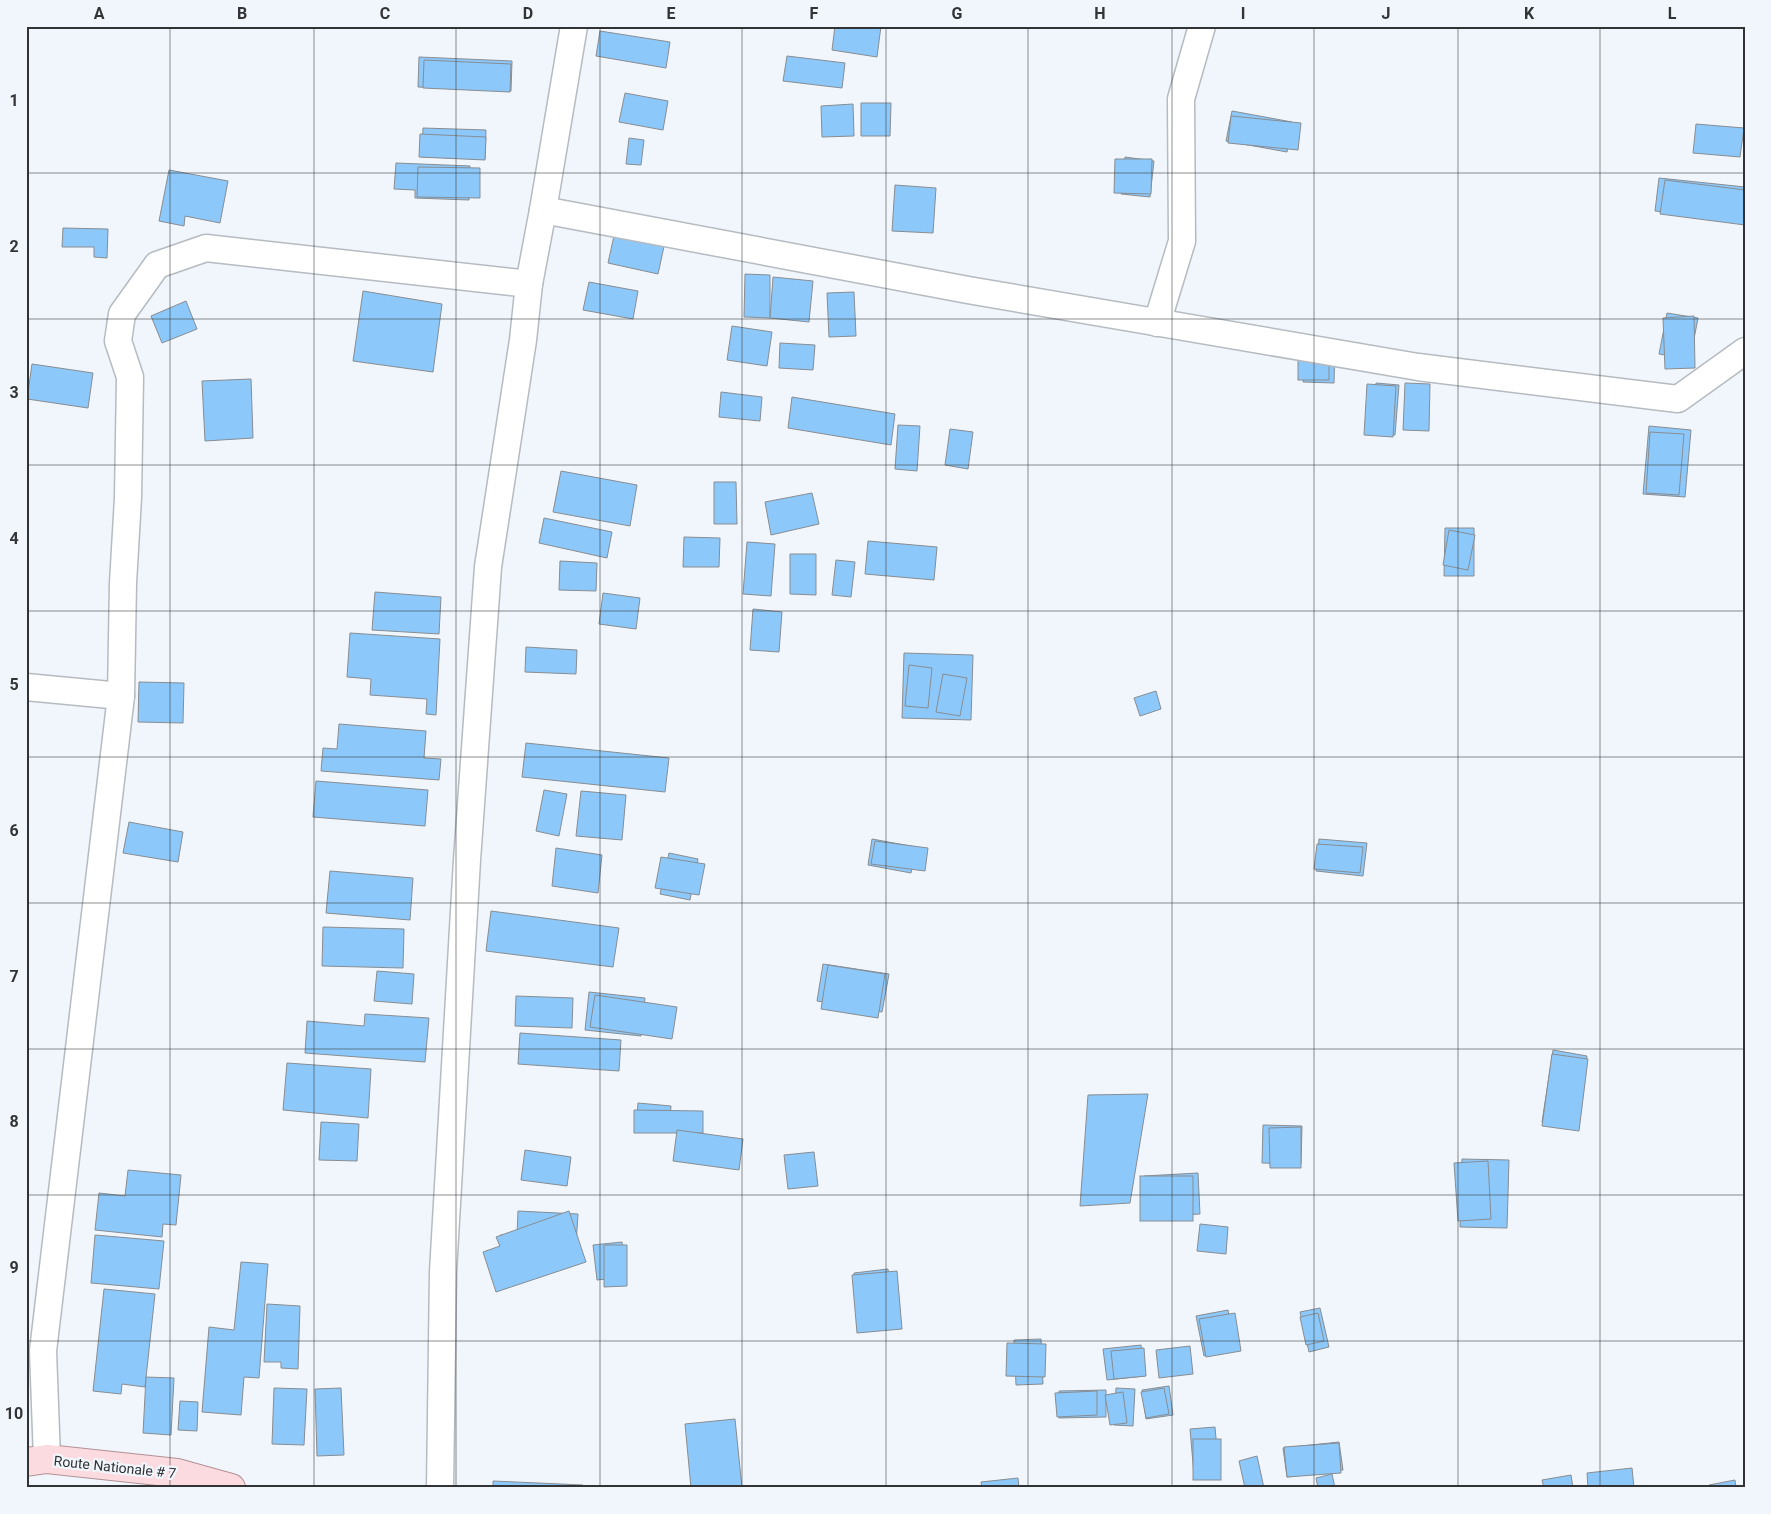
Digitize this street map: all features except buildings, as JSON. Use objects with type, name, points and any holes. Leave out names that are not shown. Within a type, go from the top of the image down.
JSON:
[{"type":"main road","name":"Route Nationale # 7","points":[[37,1461],[177,1473],[232,1488]]},
{"type":"street","points":[[440,1488],[444,1262],[466,880],[487,577],[524,340],[529,284],[574,26]]},
{"type":"street","points":[[1157,323],[1182,241],[1181,99],[1202,26]]},
{"type":"street","points":[[543,210],[968,290],[1418,368],[1678,399],[1745,351]]},
{"type":"street","points":[[37,1461],[42,1351],[121,696],[130,376],[118,341],[122,314],[157,265],[206,248],[529,284]]},
{"type":"street","points":[[26,687],[121,696]]}]
